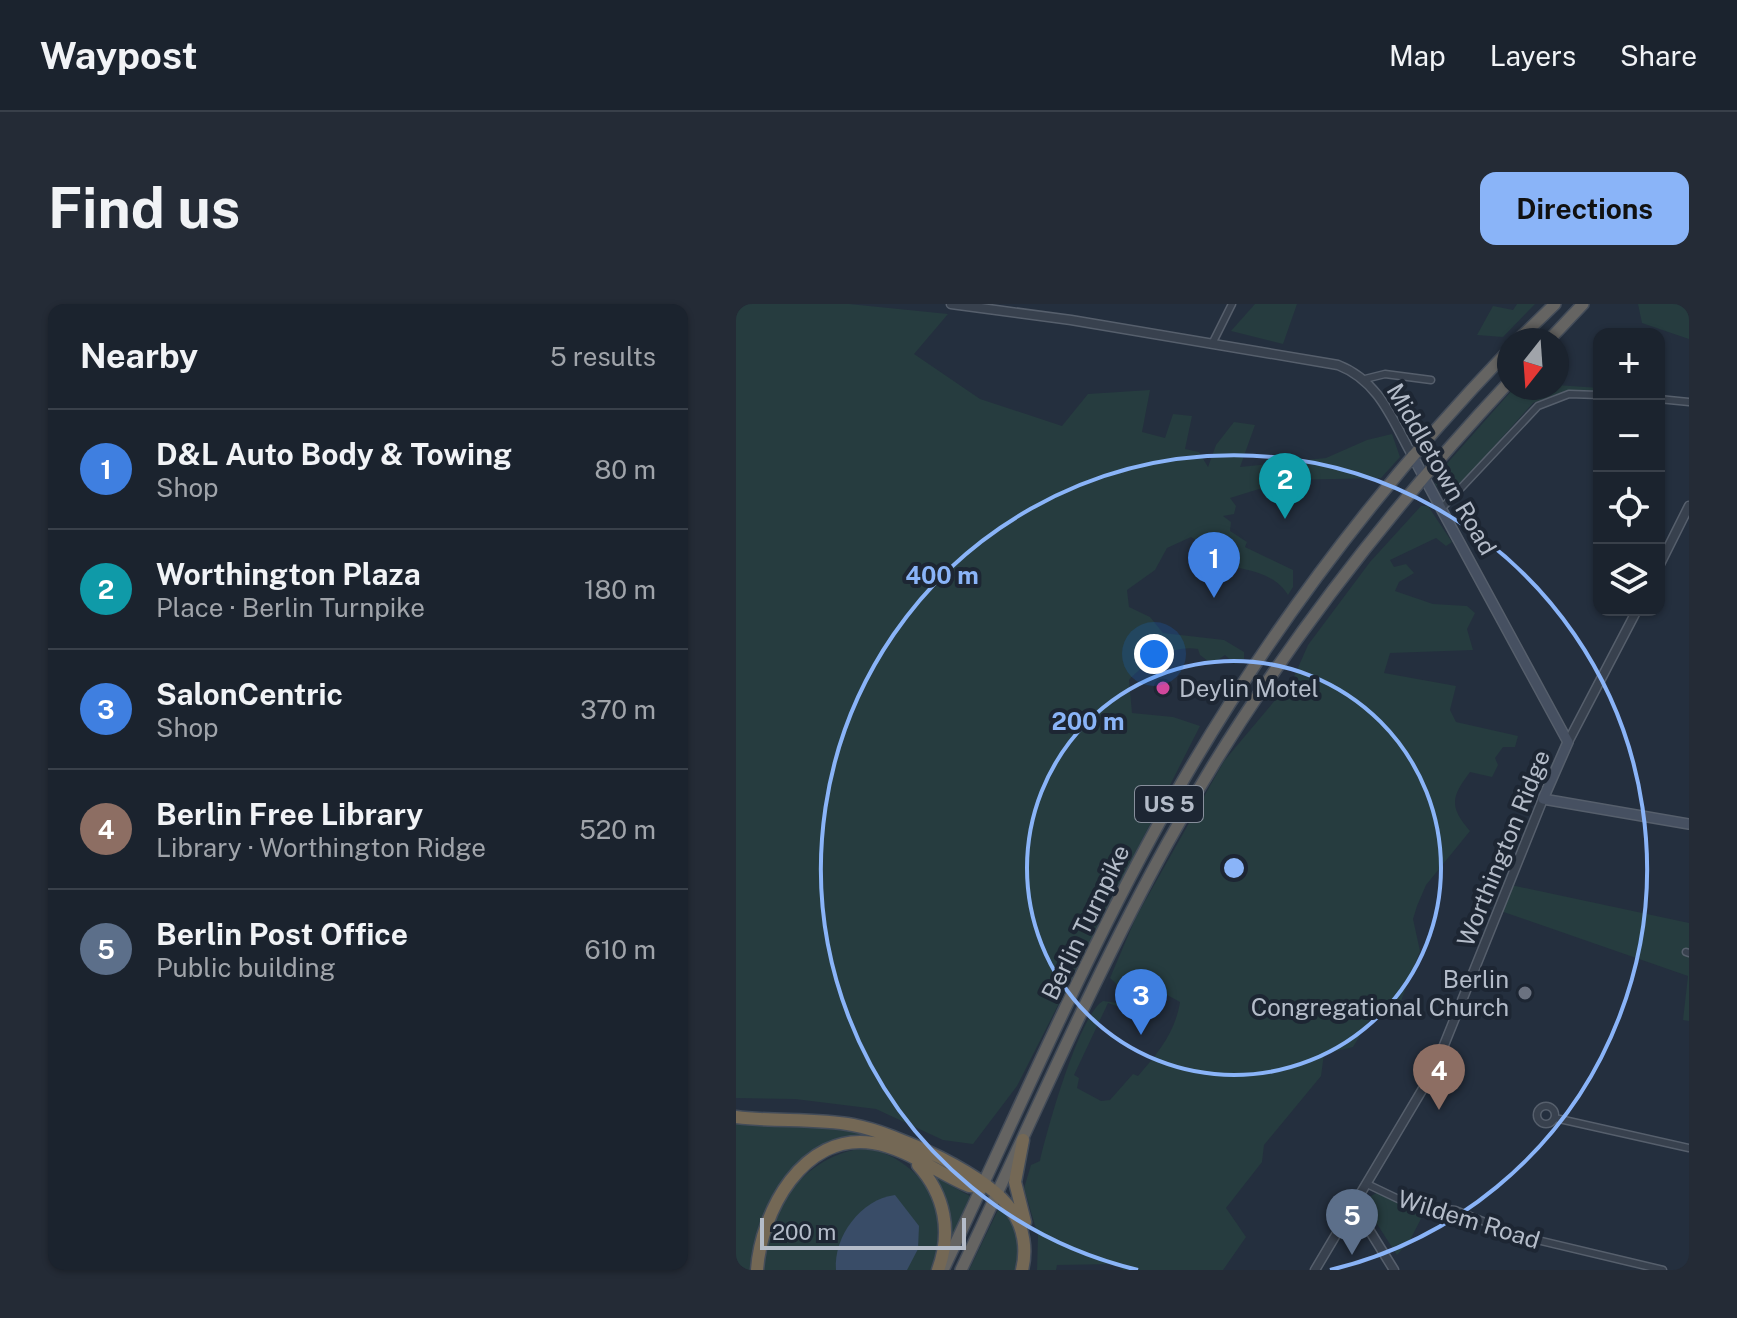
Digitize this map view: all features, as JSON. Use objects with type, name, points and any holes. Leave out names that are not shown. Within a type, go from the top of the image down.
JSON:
[{"type":"highway","points":[[1530,328],[1555,304]]},
{"type":"highway","points":[[1560,328],[1583,304]]},
{"type":"highway","name":"Berlin Turnpike","points":[[940,1270],[983,1187],[1121,896],[1189,770],[1301,596],[1412,455],[1497,363]]},
{"type":"highway","name":"Berlin Turnpike","points":[[961,1270],[1135,904],[1204,780],[1290,650],[1424,476],[1497,395]]},
{"type":"highway","points":[[736,1117],[836,1122],[868,1128],[971,1174],[1013,1211],[1022,1233]]},
{"type":"highway","points":[[1022,1270],[1025,1219],[1015,1182],[1023,1140]]},
{"type":"highway","points":[[757,1270],[762,1235],[773,1206],[787,1185],[812,1159],[835,1147],[861,1142],[884,1146],[969,1186],[983,1187]]},
{"type":"highway","points":[[910,1157],[931,1181],[941,1205],[946,1233],[940,1270]]},
{"type":"main road","name":"Middletown Road","points":[[1412,455],[1443,507],[1568,742]]},
{"type":"main road","name":"Worthington Ridge","points":[[1543,799],[1568,742]]},
{"type":"main road","points":[[1543,799],[1689,824]]},
{"type":"street","name":"Middletown Road","points":[[951,304],[1326,362],[1365,379],[1381,398],[1412,455]]},
{"type":"street","points":[[1212,344],[1232,304]]},
{"type":"street","points":[[1365,379],[1385,374],[1431,380]]},
{"type":"street","points":[[1443,507],[1538,406],[1569,394],[1593,395]]},
{"type":"street","points":[[1665,400],[1689,402]]},
{"type":"street","points":[[1665,554],[1689,506]]},
{"type":"street","name":"Worthington Ridge","points":[[1568,742],[1634,616]]},
{"type":"street","name":"Worthington Ridge","points":[[1315,1270],[1369,1185],[1434,1070],[1543,799]]},
{"type":"street","points":[[1555,1118],[1689,1148]]},
{"type":"street","name":"Wildem Road","points":[[1369,1185],[1413,1206],[1455,1210],[1520,1236],[1663,1270]]},
{"type":"street","points":[[1355,1207],[1394,1270]]},
{"type":"green space","points":[[736,304],[849,304],[948,314],[914,354],[980,399],[1062,426],[1088,394],[1150,390],[1142,432],[1165,438],[1173,414],[1192,416],[1185,449],[1199,452],[1208,467],[1216,445],[1234,422],[1255,425],[1240,467],[1326,458],[1367,440],[1392,434],[1400,457],[1381,478],[1288,480],[1230,498],[1236,506],[1234,514],[1223,516],[1231,522],[1230,531],[1247,542],[1245,547],[1293,570],[1293,587],[1288,595],[1265,575],[1214,563],[1208,547],[1191,537],[1167,548],[1155,570],[1127,590],[1129,607],[1150,617],[1163,633],[1224,640],[1244,652],[1244,659],[1235,664],[1225,655],[1212,664],[1200,655],[1198,649],[1179,649],[1152,661],[1129,680],[1132,713],[1173,717],[1200,726],[1017,1086],[973,1144],[943,1140],[876,1109],[795,1099],[736,1098]]},
{"type":"green space","points":[[1255,304],[1297,304],[1283,344],[1231,331]]},
{"type":"green space","points":[[1517,304],[1535,304],[1512,328],[1497,328],[1497,337],[1477,335],[1493,306],[1513,310]]},
{"type":"green space","points":[[1638,304],[1689,304],[1689,339],[1665,331],[1665,328],[1642,323]]},
{"type":"green space","points":[[1569,386],[1593,388],[1593,391],[1569,390]]},
{"type":"green space","points":[[1503,400],[1541,400],[1533,403],[1454,491],[1442,493],[1435,484],[1435,477]]},
{"type":"green space","points":[[1421,506],[1428,506],[1452,542],[1446,546],[1436,538],[1390,560],[1394,567],[1406,564],[1414,573],[1399,582],[1395,591],[1433,604],[1467,606],[1475,613],[1467,629],[1473,650],[1390,653],[1384,673],[1456,686],[1450,710],[1456,722],[1518,736],[1515,747],[1503,747],[1495,758],[1498,765],[1492,777],[1470,772],[1459,788],[1456,808],[1470,831],[1426,885],[1417,906],[1413,919],[1420,951],[1401,1001],[1378,1006],[1353,1047],[1324,1054],[1321,1076],[1264,1145],[1262,1162],[1226,1208],[1246,1237],[1223,1270],[1123,1270],[1117,1264],[1057,1265],[1056,1270],[1037,1270],[1038,1236],[1024,1188],[1031,1165],[1040,1161],[1065,1075],[1084,1028],[1103,1001],[1126,1004],[1125,1009],[1108,1003],[1074,1075],[1079,1078],[1077,1088],[1101,1101],[1110,1100],[1133,1074],[1138,1076],[1152,1059],[1165,1042],[1178,1013],[1180,1002],[1156,989],[1127,994],[1110,978],[1136,917],[1224,761],[1293,679],[1308,645],[1370,562]]},
{"type":"green space","points":[[1506,884],[1689,923],[1689,1021],[1683,1020],[1688,976],[1495,909]]},
{"type":"green space","points":[[736,1123],[847,1128],[871,1136],[838,1139],[816,1148],[786,1175],[759,1232],[753,1270],[736,1270]]},
{"type":"green space","points":[[870,1148],[907,1166],[930,1194],[938,1229],[931,1270],[764,1270],[765,1248],[771,1226],[793,1188],[827,1160],[848,1151]]},
{"type":"green space","points":[[935,1177],[970,1196],[950,1242],[934,1180]]},
{"type":"green space","points":[[1378,1192],[1424,1213],[1410,1240],[1397,1255],[1368,1210],[1371,1196]]},
{"type":"green space","points":[[1003,1207],[1017,1237],[1019,1254],[1016,1270],[969,1270],[998,1210]]},
{"type":"water","points":[[895,1195],[919,1226],[918,1249],[907,1270],[836,1270],[839,1245],[852,1222],[871,1204]]},
{"type":"place","name":"Worthington Plaza","points":[[1285,519]]},
{"type":"place","name":"D&L Auto Body & Towing","points":[[1214,598]]},
{"type":"place","name":"Deylin Motel","points":[[1163,688]]},
{"type":"place","name":"Berlin Congregational Church","points":[[1525,993]]},
{"type":"place","name":"SalonCentric","points":[[1141,1035]]},
{"type":"place","name":"Berlin Free Library","points":[[1439,1110]]},
{"type":"place","name":"Berlin Post Office","points":[[1352,1255]]}]
